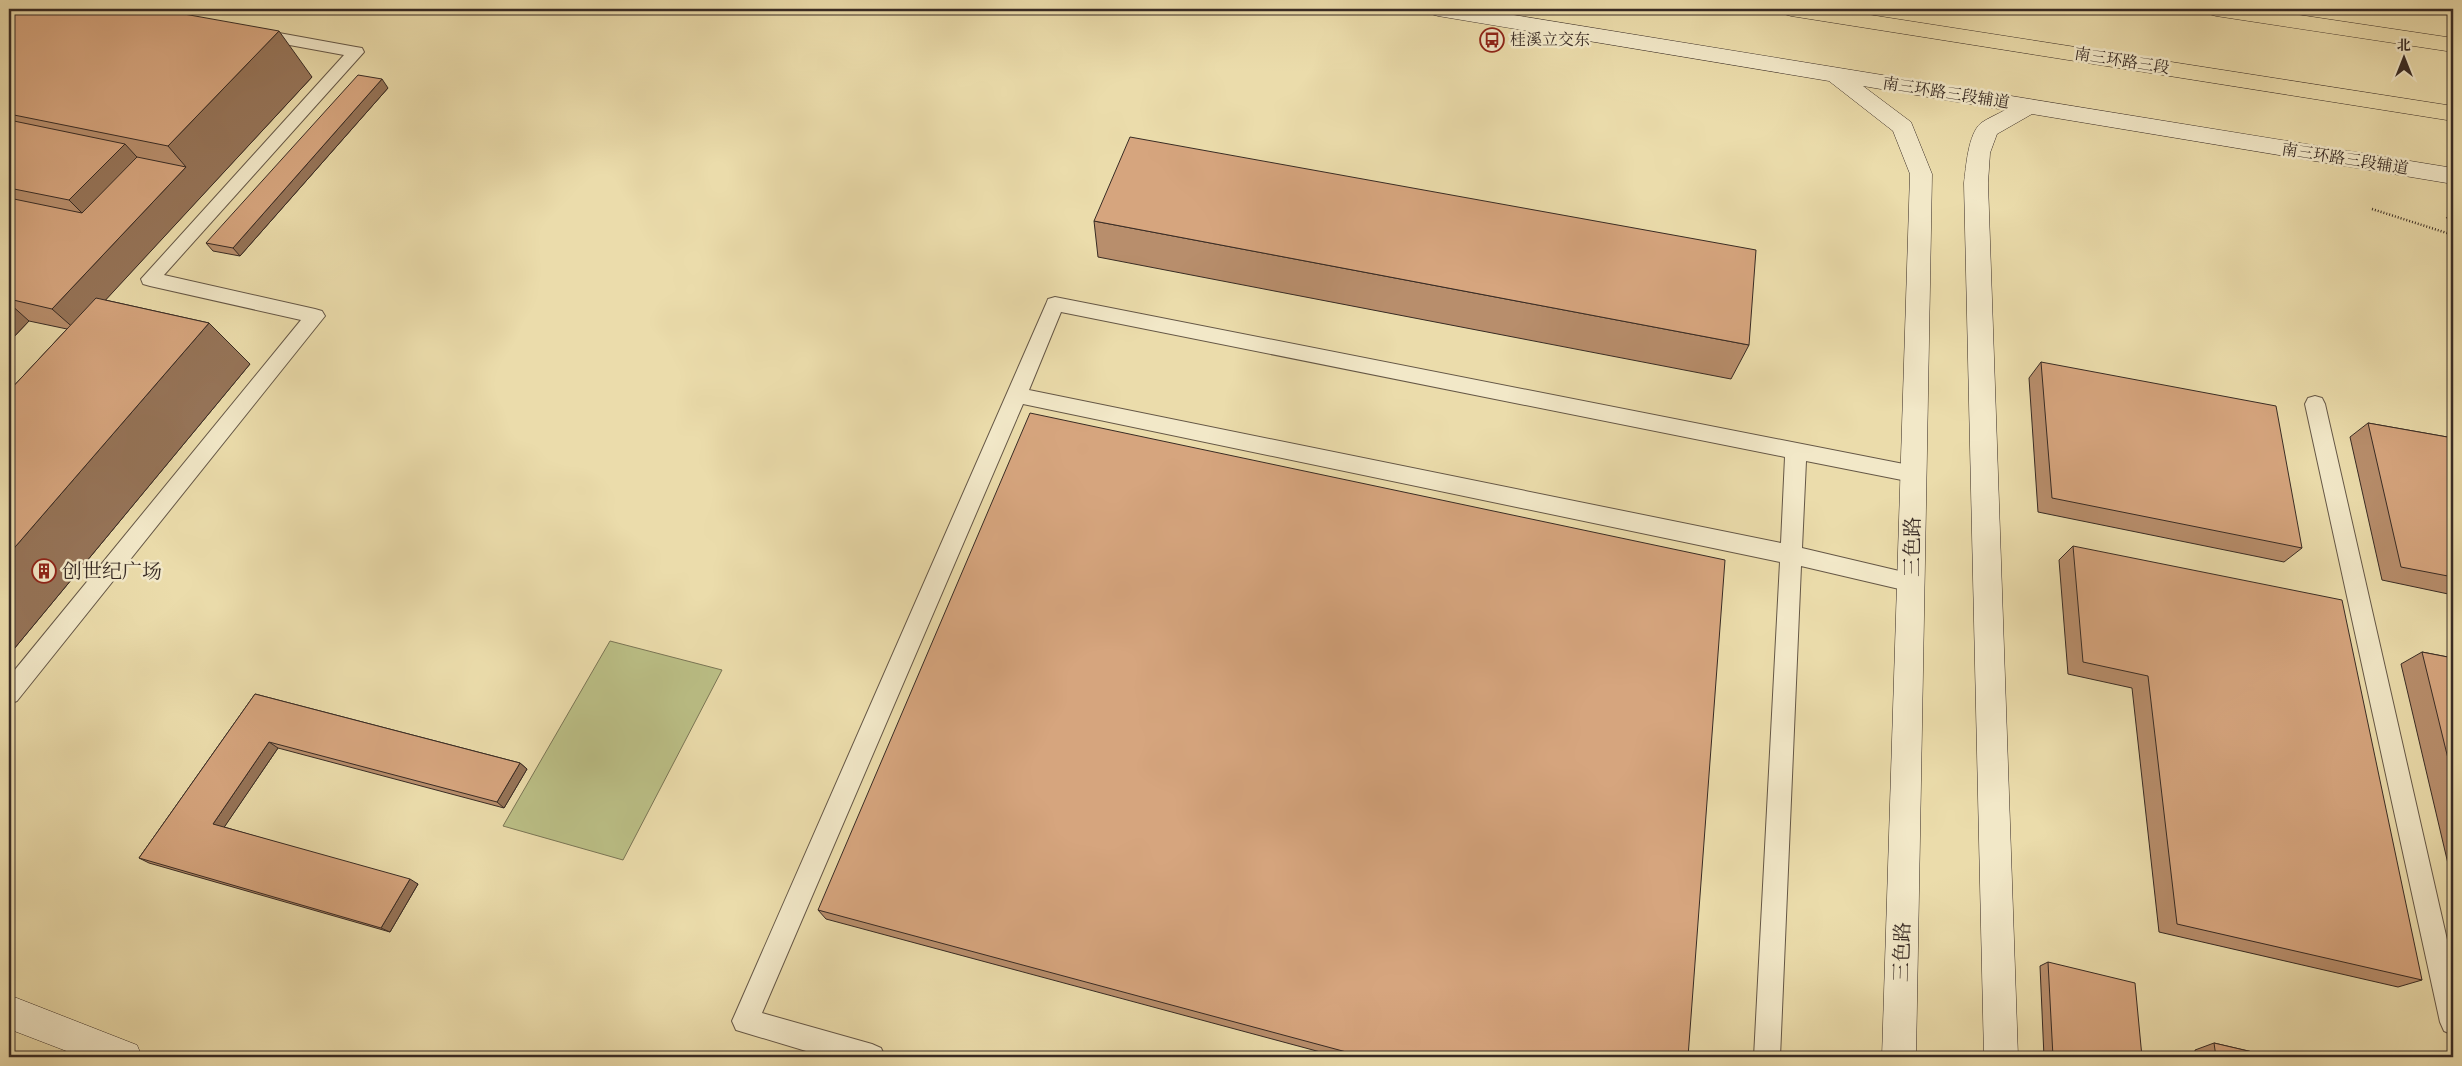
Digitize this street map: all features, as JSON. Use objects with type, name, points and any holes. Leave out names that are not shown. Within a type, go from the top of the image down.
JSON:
[{"type":"highway","name":"南三环路三段","points":[[1791,9],[2453,114]]},
{"type":"highway","points":[[2216,9],[2453,45]]},
{"type":"street","name":"南三环路三段辅道","points":[[1438,9],[2453,176]]},
{"type":"street","name":"三色路","points":[[1834,75],[1903,127],[1921,174],[1912,473],[1912,583],[1899,1057]]},
{"type":"street","points":[[2001,1057],[1976,183],[1979,153],[1988,129],[2030,106]]},
{"type":"street","points":[[9,1012],[125,1057]]},
{"type":"lane","points":[[9,694],[315,316],[150,279],[356,52],[242,31]]},
{"type":"lane","points":[[872,1057],[745,1021],[1055,304],[1912,473]]},
{"type":"lane","points":[[1017,395],[1792,555],[1912,583]]},
{"type":"lane","points":[[2315,404],[2453,1022]]},
{"type":"lane","points":[[1767,1057],[1796,451]]},
{"type":"path","points":[[2372,208],[2453,234]]},
{"type":"path","points":[[2453,218],[2447,217],[2453,234]]},
{"type":"green space","points":[[610,641],[722,670],[623,860],[503,826]]},
{"type":"building","points":[[9,9],[156,9],[279,31],[168,146],[9,114]]},
{"type":"building","points":[[358,75],[382,79],[233,248],[206,243]]},
{"type":"building","points":[[9,120],[125,144],[69,200],[9,188]]},
{"type":"building","points":[[1130,137],[1756,250],[1749,345],[1094,221]]},
{"type":"building","points":[[137,157],[186,167],[52,309],[9,299],[9,198],[82,213]]},
{"type":"building","points":[[96,298],[209,323],[9,554],[9,391]]},
{"type":"building","points":[[2041,362],[2276,406],[2302,548],[2052,498]]},
{"type":"building","points":[[1030,413],[1725,560],[1688,1057],[1365,1057],[818,910]]},
{"type":"building","points":[[2368,423],[2453,438],[2453,577],[2401,567]]},
{"type":"building","points":[[2073,546],[2342,600],[2422,980],[2177,924],[2148,676],[2083,662]]},
{"type":"building","points":[[2422,652],[2453,658],[2453,779]]},
{"type":"building","points":[[255,694],[520,763],[497,802],[269,742],[213,824],[410,879],[381,928],[139,858]]},
{"type":"building","points":[[2048,962],[2135,983],[2142,1057],[2053,1057]]},
{"type":"building","points":[[2214,1043],[2274,1057],[2216,1057]]},
{"type":"place","name":"桂溪立交东","points":[[1492,40]]},
{"type":"place","name":"创世纪广场","points":[[44,571]]}]
